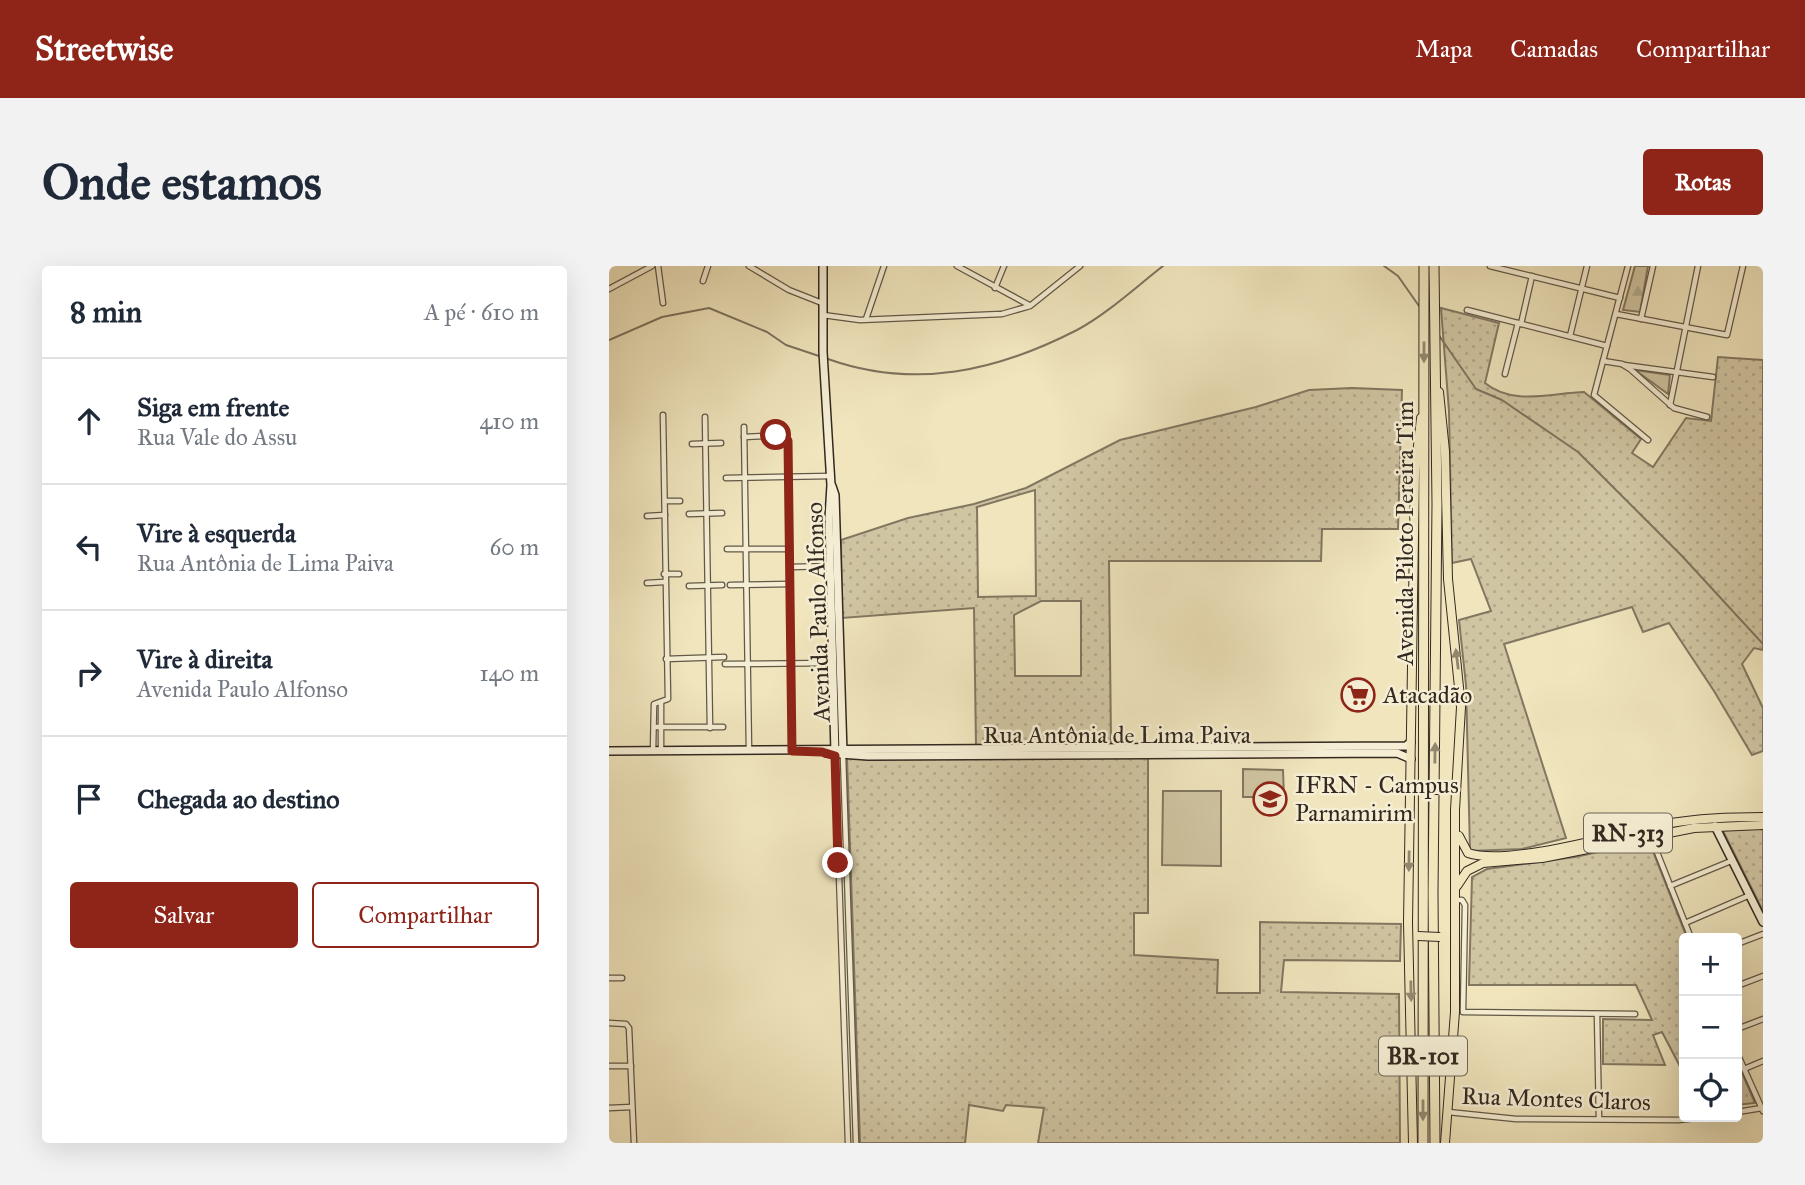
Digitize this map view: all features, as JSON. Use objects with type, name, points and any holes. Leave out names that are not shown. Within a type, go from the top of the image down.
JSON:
[{"type":"highway","name":"Avenida Piloto Pereira Tim","points":[[1424,266],[1429,968]]},
{"type":"highway","name":"Avenida Piloto Pereira Tim","points":[[1429,968],[1437,530],[1434,266]]},
{"type":"highway","name":"BR-101","points":[[1429,968],[1435,1143]]},
{"type":"highway","name":"BR-101","points":[[1423,1143],[1429,968]]},
{"type":"main road","points":[[1435,358],[1445,451],[1448,579],[1461,696],[1456,800],[1459,1012],[1445,1143]]},
{"type":"main road","points":[[1413,1143],[1408,923],[1415,472],[1424,398]]},
{"type":"main road","points":[[1410,799],[1414,792],[1420,790],[1442,790],[1452,793],[1456,800]]},
{"type":"main road","name":"RN-313","points":[[1456,826],[1466,852],[1481,856],[1575,844],[1696,820],[1763,817]]},
{"type":"main road","name":"RN-313","points":[[1456,887],[1465,873],[1480,864],[1542,858],[1715,826],[1763,825]]},
{"type":"main road","points":[[1408,923],[1411,931],[1419,936],[1440,937],[1450,934],[1456,923]]},
{"type":"street","points":[[609,289],[652,266]]},
{"type":"street","points":[[658,266],[663,303]]},
{"type":"street","points":[[703,281],[708,266]]},
{"type":"street","points":[[749,266],[789,290],[822,303]]},
{"type":"street","points":[[759,272],[761,266]]},
{"type":"street","name":"Avenida Paulo Alfonso","points":[[824,266],[822,303],[834,566],[840,910],[848,1143]]},
{"type":"street","points":[[866,319],[884,266]]},
{"type":"street","points":[[957,266],[1030,306]]},
{"type":"street","points":[[995,288],[1004,266]]},
{"type":"street","points":[[823,315],[866,319],[987,316],[1030,306],[1080,266]]},
{"type":"street","points":[[1490,266],[1620,298]]},
{"type":"street","points":[[1570,336],[1587,266]]},
{"type":"street","points":[[1628,266],[1594,393],[1597,399],[1648,440]]},
{"type":"street","points":[[1641,319],[1653,266]]},
{"type":"street","points":[[1670,405],[1697,266]]},
{"type":"street","points":[[1616,314],[1727,335],[1743,266]]},
{"type":"street","points":[[1506,374],[1532,276]]},
{"type":"street","points":[[1467,310],[1607,346]]},
{"type":"street","points":[[1602,361],[1713,377]]},
{"type":"street","points":[[1622,364],[1670,405],[1682,412],[1707,417]]},
{"type":"street","points":[[657,751],[654,703],[668,699],[663,415]]},
{"type":"street","points":[[705,417],[710,728]]},
{"type":"street","points":[[744,427],[749,751]]},
{"type":"street","points":[[744,437],[786,437],[791,567],[792,751]]},
{"type":"street","points":[[692,444],[721,443]]},
{"type":"street","points":[[726,478],[831,476]]},
{"type":"street","points":[[665,501],[680,501]]},
{"type":"street","points":[[689,514],[722,513]]},
{"type":"street","points":[[647,516],[665,515]]},
{"type":"street","points":[[727,550],[790,549]]},
{"type":"street","points":[[791,567],[834,566]]},
{"type":"street","points":[[664,574],[679,574]]},
{"type":"street","points":[[647,583],[664,582]]},
{"type":"street","points":[[730,585],[790,584]]},
{"type":"street","points":[[689,586],[722,585]]},
{"type":"street","points":[[666,659],[724,657]]},
{"type":"street","points":[[725,664],[837,663]]},
{"type":"street","points":[[657,751],[661,703]]},
{"type":"street","points":[[654,716],[661,716]]},
{"type":"street","points":[[654,727],[723,727]]},
{"type":"street","name":"Rua Antônia de Lima Paiva","points":[[609,751],[839,753],[1271,750],[1406,746],[1411,742]]},
{"type":"street","name":"Rua Antônia de Lima Paiva","points":[[1345,749],[1405,753],[1411,759]]},
{"type":"street","name":"Avenida Paulo Alfonso","points":[[839,753],[848,909],[856,1143]]},
{"type":"street","points":[[1715,826],[1763,922]]},
{"type":"street","points":[[1650,836],[1689,933]]},
{"type":"street","points":[[1670,886],[1732,860]]},
{"type":"street","points":[[1685,923],[1750,895]]},
{"type":"street","points":[[1456,900],[1462,900],[1465,905],[1459,1012],[1635,1014]]},
{"type":"street","points":[[840,910],[848,909]]},
{"type":"street","points":[[1742,942],[1763,934]]},
{"type":"street","points":[[1742,984],[1763,976]]},
{"type":"street","points":[[609,978],[622,978]]},
{"type":"street","points":[[1597,1014],[1599,1119]]},
{"type":"street","points":[[1742,1028],[1763,1019]]},
{"type":"street","points":[[609,1023],[629,1026],[634,1143]]},
{"type":"street","points":[[1740,1059],[1762,1107],[1742,1111]]},
{"type":"street","points":[[1744,1069],[1763,1061]]},
{"type":"street","points":[[609,1066],[631,1066]]},
{"type":"street","points":[[609,1108],[632,1107]]},
{"type":"street","points":[[847,1110],[855,1110]]},
{"type":"street","name":"Rua Montes Claros","points":[[1448,1112],[1485,1118],[1679,1120]]},
{"type":"green space","points":[[1635,266],[1648,266],[1640,312],[1623,310]]},
{"type":"green space","points":[[1441,308],[1499,323],[1485,383],[1496,390],[1520,396],[1584,392],[1641,439],[1632,453],[1653,467],[1686,418],[1711,421],[1718,357],[1763,360],[1763,650],[1754,648],[1742,664],[1763,708],[1763,751],[1752,755],[1669,623],[1643,632],[1632,607],[1504,644],[1566,838],[1522,849],[1470,851],[1466,685],[1459,620],[1491,611],[1471,559],[1452,563],[1449,411]]},
{"type":"green space","points":[[1635,370],[1670,375],[1668,394]]},
{"type":"green space","points":[[1309,390],[1402,390],[1398,529],[1322,529],[1321,561],[1109,561],[1111,742],[976,745],[974,608],[842,618],[841,540],[908,518],[974,504],[1026,488],[1120,440],[1256,407]],"holes":[[[1035,490],[1036,596],[978,597],[977,507]],[[1041,601],[1081,601],[1081,676],[1015,676],[1014,615]]]},
{"type":"green space","points":[[1148,757],[1148,913],[1134,913],[1134,955],[1218,960],[1217,993],[1260,993],[1260,922],[1401,924],[1400,961],[1284,960],[1281,992],[1399,994],[1400,1143],[1038,1143],[1044,1108],[1006,1105],[1003,1111],[969,1105],[965,1143],[860,1143],[847,758]]},
{"type":"green space","points":[[1243,769],[1283,770],[1284,797],[1243,797]]},
{"type":"green space","points":[[1163,791],[1221,791],[1221,866],[1162,865]]},
{"type":"green space","points":[[1763,827],[1763,911],[1722,829]]},
{"type":"green space","points":[[1640,843],[1648,844],[1652,849],[1685,933],[1679,933],[1679,1064],[1662,1032],[1653,1035],[1665,1065],[1603,1064],[1603,1019],[1652,1020],[1636,985],[1469,985],[1472,877],[1487,869],[1575,857]]},
{"type":"green space","points":[[1742,1073],[1755,1103],[1742,1104]]},
{"type":"waterway","points":[[828,359],[892,373],[955,372],[986,365],[1047,344],[1088,324],[1163,266]]},
{"type":"waterway","points":[[1384,266],[1398,276],[1419,306]]},
{"type":"waterway","points":[[609,340],[662,317],[709,308],[767,332],[786,345],[819,356]]},
{"type":"waterway","points":[[1438,334],[1476,389],[1502,400],[1578,452],[1682,556],[1763,644]]},
{"type":"place","name":"Atacadão","points":[[1358,695]]},
{"type":"place","name":"IFRN - Campus Parnamirim","points":[[1270,799]]},
{"type":"route","points":[[776,435],[786,437],[788,441],[792,751],[822,752],[835,756],[838,863]]}]
